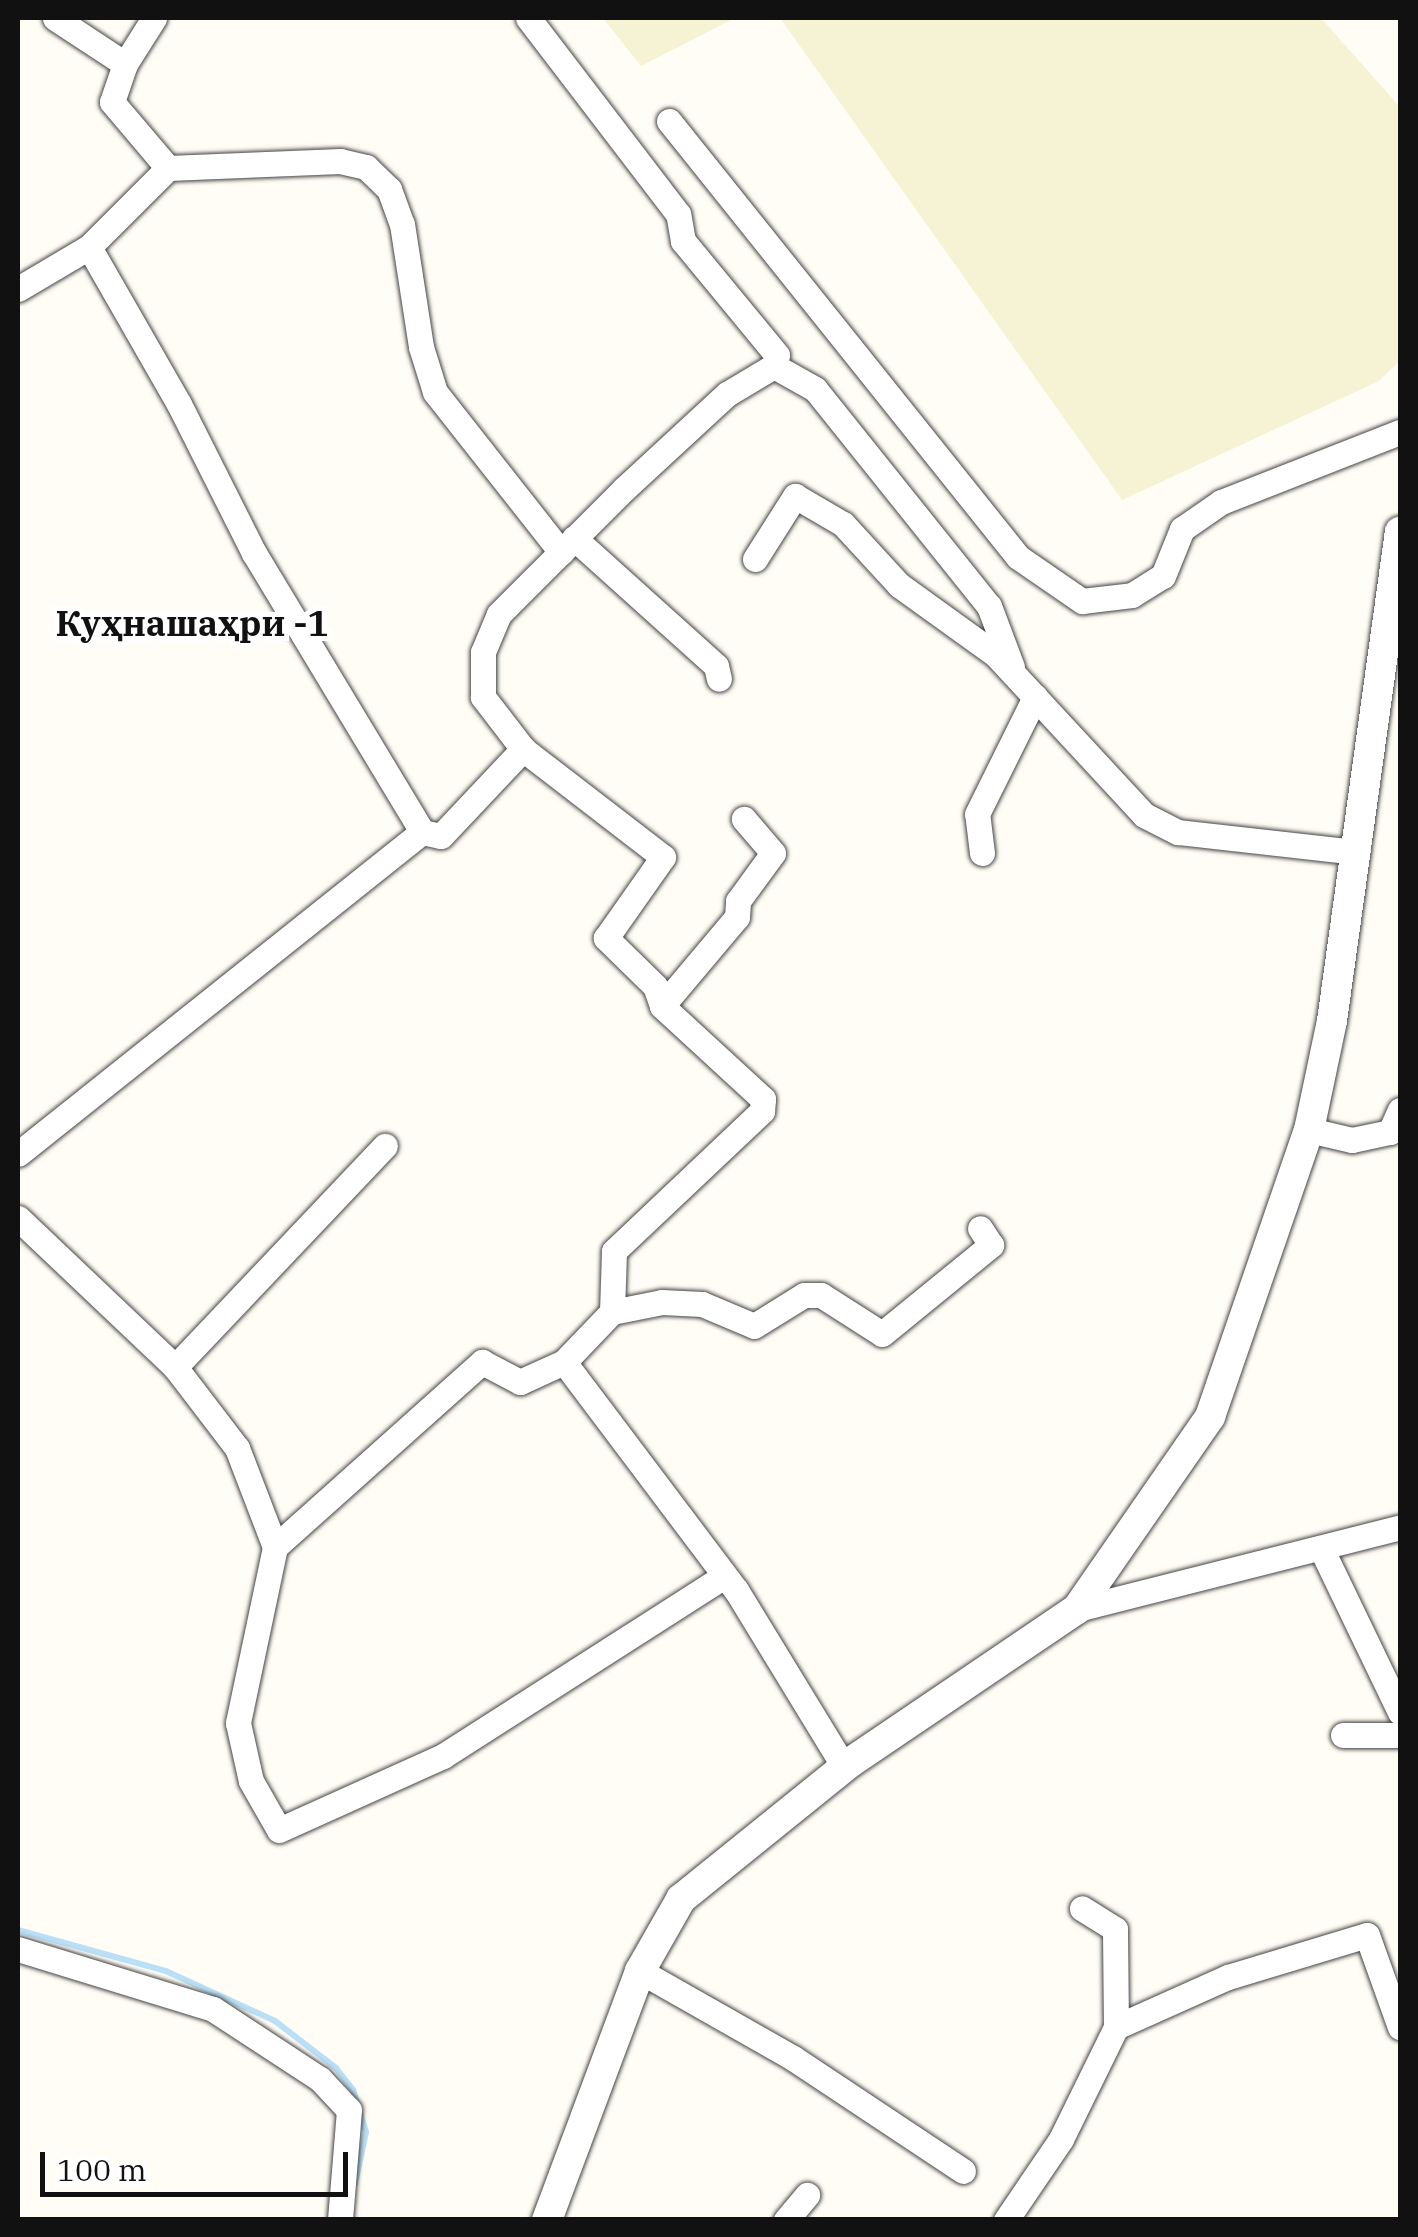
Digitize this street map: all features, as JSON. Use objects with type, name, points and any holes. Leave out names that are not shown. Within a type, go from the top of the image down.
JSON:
[{"type":"street","points":[[55,18],[125,64]]},
{"type":"street","points":[[154,18],[125,64],[112,102],[168,168]]},
{"type":"street","points":[[528,18],[678,214],[684,241],[777,355],[774,366],[726,394],[498,614],[483,652],[483,697],[522,749],[662,857],[606,938],[654,986],[662,1006],[763,1098],[762,1112],[614,1251],[612,1312]]},
{"type":"street","points":[[669,121],[1018,557],[1082,601],[1132,595],[1163,576],[1182,529],[1221,502],[1400,432]]},
{"type":"street","points":[[18,289],[88,247],[168,168],[340,162],[366,166],[389,189],[435,392],[567,545],[716,666],[719,679]]},
{"type":"street","points":[[88,247],[273,587],[422,832],[441,836],[522,749]]},
{"type":"street","points":[[774,366],[815,389],[989,606],[1016,676]]},
{"type":"street","points":[[755,559],[795,496],[842,524],[898,585],[1016,676],[1124,798],[1178,832],[1356,852]]},
{"type":"street","points":[[1077,1610],[1210,1417],[1309,1130],[1356,852],[1400,532]]},
{"type":"street","points":[[982,854],[977,814],[1035,697]]},
{"type":"street","points":[[662,1006],[737,917],[738,902],[773,853],[744,818]]},
{"type":"street","points":[[18,1154],[422,832]]},
{"type":"street","points":[[1309,1130],[1352,1140],[1390,1132],[1400,1110]]},
{"type":"street","points":[[176,1368],[385,1146]]},
{"type":"street","points":[[18,1218],[176,1368],[237,1448],[275,1547],[238,1723],[251,1781],[279,1830],[442,1756],[724,1576]]},
{"type":"street","points":[[275,1547],[482,1362],[520,1382],[564,1362],[612,1312],[662,1302],[702,1304],[754,1326],[804,1295],[821,1295],[882,1334],[991,1244],[980,1228]]},
{"type":"street","points":[[564,1362],[724,1576],[844,1767]]},
{"type":"street","points":[[546,2220],[640,1972],[680,1899],[844,1767],[1077,1610],[1400,1528]]},
{"type":"street","points":[[1321,1548],[1400,1712]]},
{"type":"street","points":[[1343,1735],[1400,1735]]},
{"type":"street","points":[[1006,2220],[1062,2140],[1116,2027],[1115,1929],[1082,1908]]},
{"type":"street","points":[[1116,2027],[1228,1977],[1367,1935],[1400,2027]]},
{"type":"street","points":[[18,1949],[213,2009],[320,2079],[349,2110],[340,2220]]},
{"type":"street","points":[[640,1972],[793,2058],[964,2171]]},
{"type":"street","points":[[786,2220],[807,2196]]},
{"type":"shaded area","points":[[603,18],[735,18],[641,66]]},
{"type":"shaded area","points":[[780,18],[1321,18],[1400,107],[1400,361],[1379,381],[1122,500]]},
{"type":"waterway","points":[[18,1930],[166,1971],[275,2021],[336,2068],[353,2090],[366,2132],[355,2184]]},
{"type":"district","name":"Куҳнашаҳри -1","points":[[192,623]]}]
